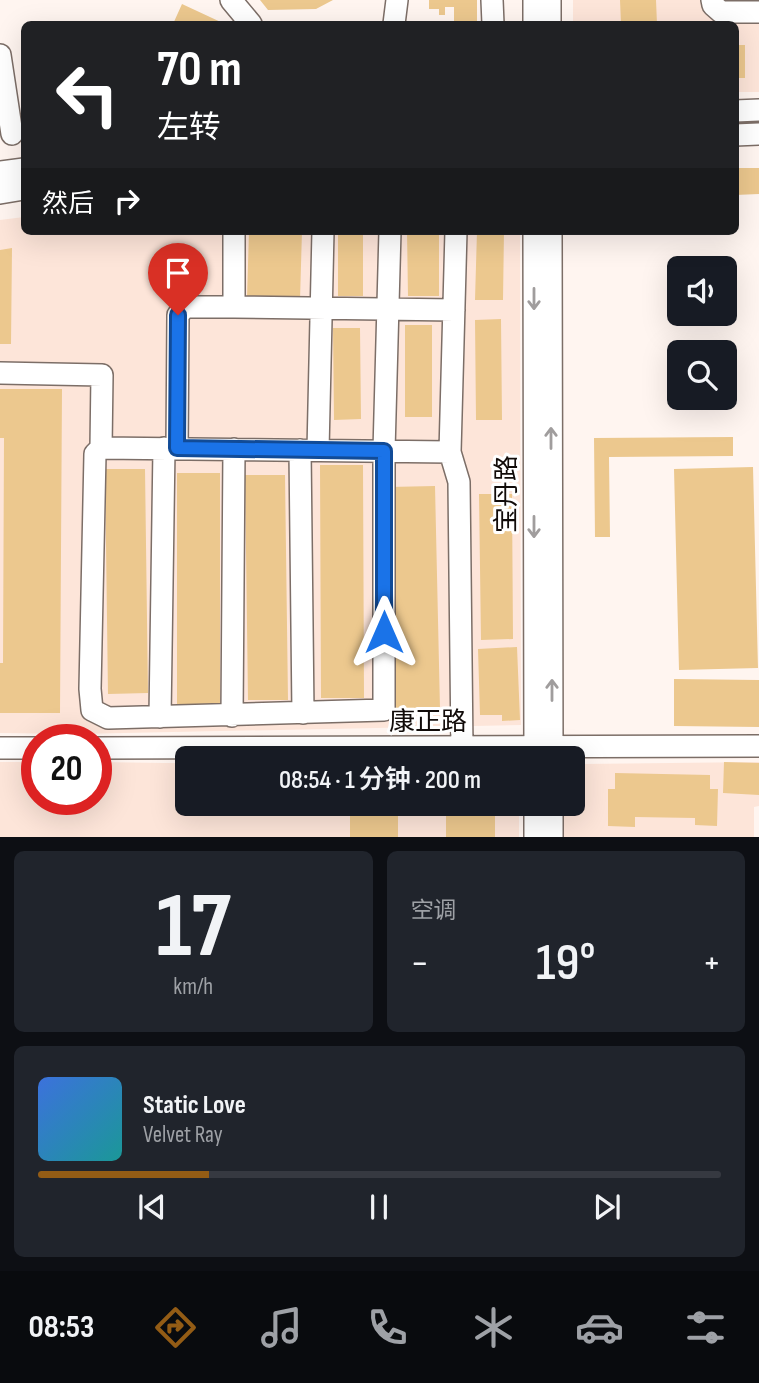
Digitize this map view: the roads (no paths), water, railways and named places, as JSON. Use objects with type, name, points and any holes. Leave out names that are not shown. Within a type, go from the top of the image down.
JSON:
[{"type":"street","points":[[231,0],[237,21]]},
{"type":"street","points":[[231,0],[248,21]]},
{"type":"street","points":[[394,21],[397,0]]},
{"type":"street","points":[[492,0],[493,21]]},
{"type":"street","points":[[534,0],[534,21]]},
{"type":"street","points":[[550,0],[551,21]]},
{"type":"street","points":[[712,0],[713,5],[721,12],[759,12]]},
{"type":"street","points":[[0,55],[12,134]]},
{"type":"street","points":[[739,111],[759,110]]},
{"type":"street","points":[[739,135],[759,134]]},
{"type":"street","points":[[0,173],[21,170]]},
{"type":"street","points":[[0,193],[21,190]]},
{"type":"street","points":[[234,235],[234,307]]},
{"type":"street","points":[[303,713],[309,450],[321,308],[323,235]]},
{"type":"street","points":[[0,373],[102,375],[101,447],[95,454],[90,689],[92,710],[108,718],[384,710],[384,451],[390,235]]},
{"type":"street","points":[[456,235],[450,452],[459,482],[462,746]]},
{"type":"street","name":"宝丹路","points":[[534,235],[544,746]]},
{"type":"street","name":"宝丹路","points":[[544,746],[551,235]]},
{"type":"street","points":[[160,717],[178,315],[185,307],[454,310]]},
{"type":"street","points":[[101,447],[450,452]]},
{"type":"street","points":[[232,716],[233,449]]},
{"type":"street","name":"康正路","points":[[585,752],[759,746]]},
{"type":"street","points":[[0,748],[21,748]]},
{"type":"street","name":"康正路","points":[[112,748],[175,748]]},
{"type":"street","points":[[535,816],[535,837]]},
{"type":"street","points":[[552,816],[552,837]]}]
